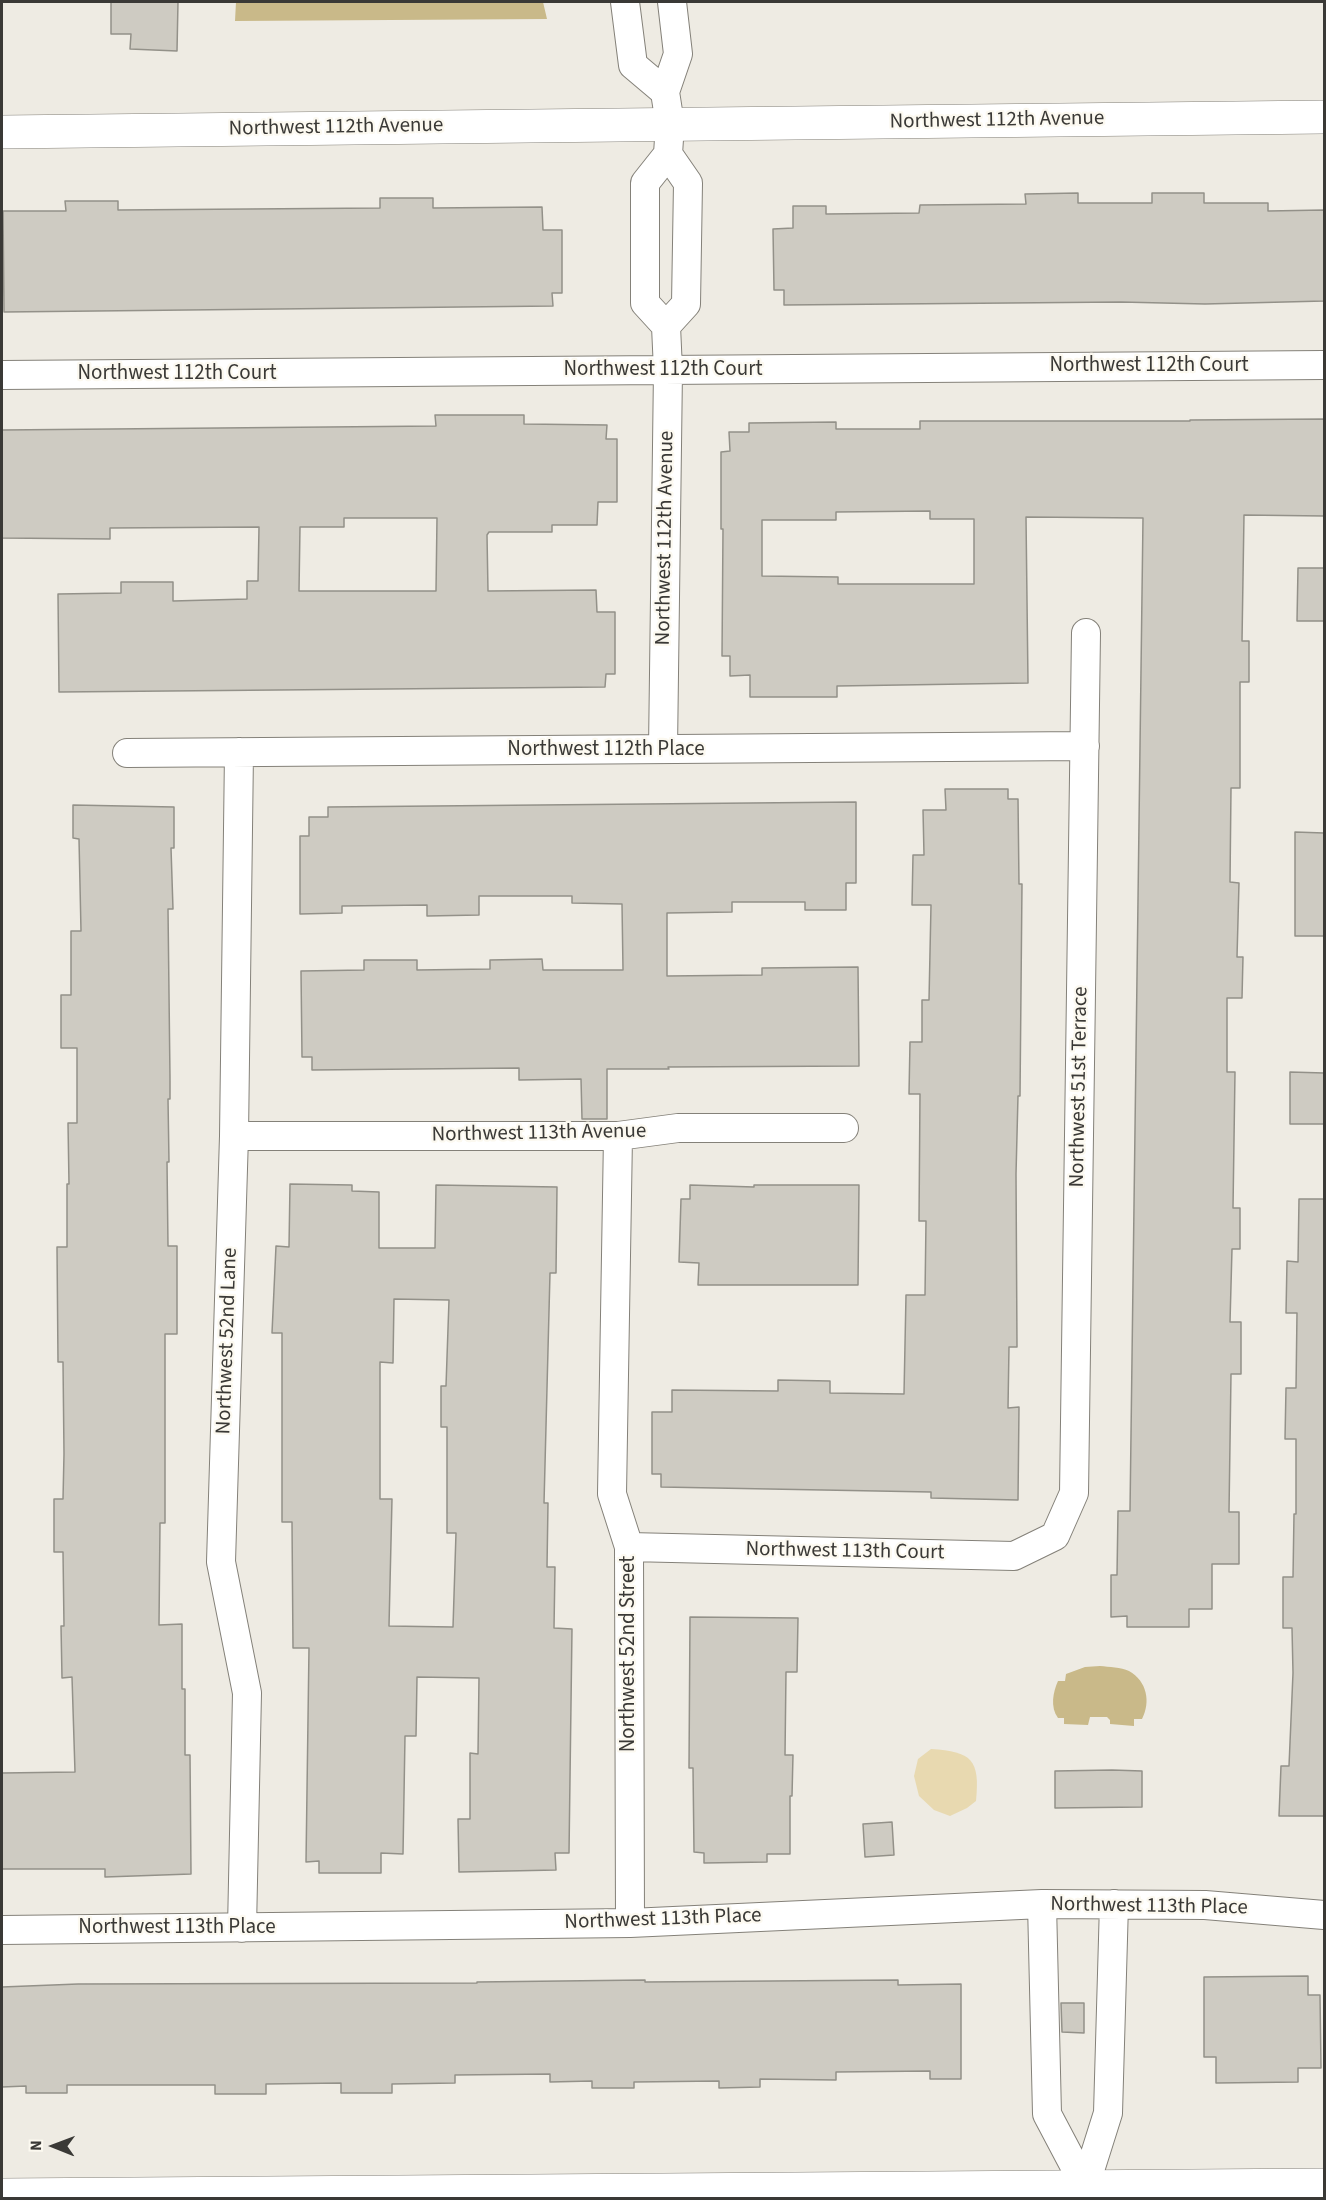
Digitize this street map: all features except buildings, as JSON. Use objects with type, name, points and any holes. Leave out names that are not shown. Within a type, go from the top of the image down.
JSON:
[{"type":"street","points":[[624,2],[633,65],[665,92]]},
{"type":"street","points":[[669,139],[645,183],[645,303],[666,327],[686,304],[688,183],[669,139],[665,92],[678,54],[672,2]]},
{"type":"street","name":"Northwest 112th Avenue","points":[[2,132],[669,139],[1324,117]]},
{"type":"street","name":"Northwest 112th Avenue","points":[[663,749],[668,370],[666,327]]},
{"type":"street","name":"Northwest 112th Court","points":[[2,375],[1324,365]]},
{"type":"street","name":"Northwest 51st Terrace","points":[[1055,1536],[1074,1493],[1086,633]]},
{"type":"street","name":"Northwest 112th Place","points":[[127,753],[1085,746]]},
{"type":"street","name":"Northwest 52nd Lane","points":[[239,752],[234,1136],[220,1562],[247,1693],[242,1928]]},
{"type":"street","name":"Northwest 113th Avenue","points":[[234,1136],[618,1137],[678,1128],[844,1128]]},
{"type":"street","name":"Northwest 52nd Street","points":[[618,1137],[612,1494],[629,1547],[630,1923]]},
{"type":"street","name":"Northwest 113th Court","points":[[629,1547],[1014,1556],[1055,1536]]},
{"type":"street","points":[[1042,1904],[1047,2114],[1085,2192]]},
{"type":"street","name":"Northwest 113th Place","points":[[2,1930],[630,1923],[1042,1904],[1205,1905],[1324,1915]]},
{"type":"street","points":[[1085,2192],[1108,2113],[1114,1904]]},
{"type":"street","points":[[2,2195],[1085,2192],[1324,2185]]},
{"type":"shaded area","points":[[236,2],[543,2],[547,19],[235,21]]},
{"type":"shaded area","points":[[1100,1666],[1129,1671],[1140,1680],[1147,1699],[1142,1719],[1134,1719],[1134,1726],[1110,1724],[1107,1717],[1090,1717],[1088,1725],[1064,1724],[1064,1718],[1058,1718],[1055,1714],[1053,1700],[1058,1681],[1065,1681],[1066,1674],[1085,1667]]},
{"type":"shaded area","points":[[931,1749],[956,1752],[970,1760],[974,1767],[977,1787],[976,1801],[950,1816],[934,1810],[919,1796],[914,1776],[918,1759]]}]
